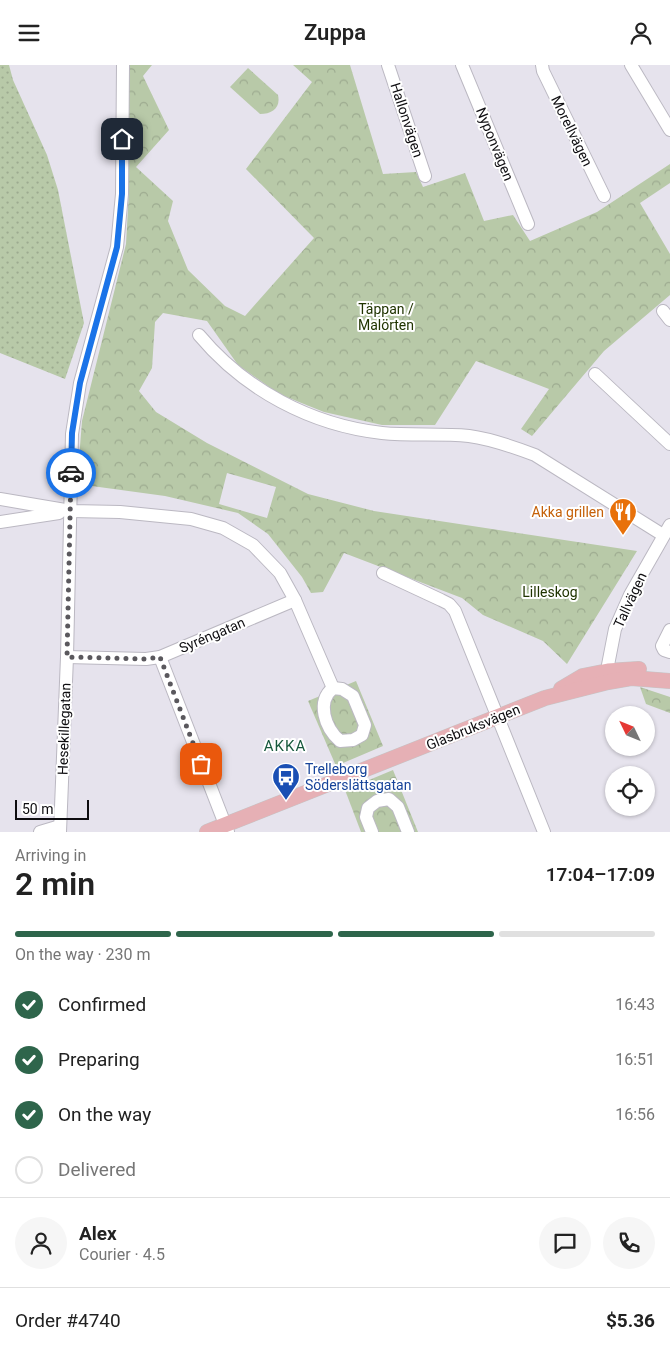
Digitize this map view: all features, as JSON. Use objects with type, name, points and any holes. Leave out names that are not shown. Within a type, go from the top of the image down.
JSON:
[{"type":"main road","name":"Glasbruksvägen","points":[[207,832],[226,828],[544,698],[630,668],[670,673]]},
{"type":"main road","name":"Glasbruksvägen","points":[[608,676],[670,681]]},
{"type":"street","name":"Hesekillegatan","points":[[60,830],[67,657],[72,433],[74,410],[80,383],[117,247],[122,194],[123,65]]},
{"type":"street","name":"Hallonvägen","points":[[388,65],[425,176]]},
{"type":"street","name":"Nyponvägen","points":[[462,65],[528,224]]},
{"type":"street","name":"Morellvägen","points":[[542,65],[543,71],[604,196]]},
{"type":"street","points":[[631,65],[670,130]]},
{"type":"street","points":[[199,335],[248,381],[277,400],[311,416],[344,427],[382,433],[469,436],[515,448],[535,455],[666,530]]},
{"type":"street","points":[[595,373],[670,444]]},
{"type":"street","points":[[0,499],[71,511],[191,519],[223,527],[253,545],[280,573],[295,601],[333,688]]},
{"type":"street","points":[[0,522],[71,511]]},
{"type":"street","name":"Tallvägen","points":[[608,676],[615,629],[630,595],[666,530]]},
{"type":"street","points":[[383,573],[441,600],[454,611],[544,832]]},
{"type":"street","name":"Syréngatan","points":[[67,657],[146,659],[160,657],[295,601]]},
{"type":"street","points":[[670,630],[662,646],[664,650],[670,653]]},
{"type":"street","points":[[160,657],[226,828]]},
{"type":"street","points":[[372,832],[366,817],[368,808],[377,801],[389,799],[398,807],[408,832]]},
{"type":"street","points":[[40,832],[60,830]]},
{"type":"green space","points":[[0,65],[9,65],[13,80],[47,155],[58,190],[84,323],[65,379],[0,353]]},
{"type":"green space","points":[[129,65],[152,65],[143,76],[169,130],[136,167],[173,201],[168,221],[188,270],[225,306],[245,316],[314,238],[246,169],[312,82],[293,65],[350,65],[383,174],[416,172],[423,187],[465,173],[484,221],[513,215],[530,241],[597,212],[670,164],[670,183],[640,203],[670,254],[670,295],[604,351],[532,436],[521,429],[549,389],[476,361],[435,425],[382,425],[324,412],[279,394],[238,365],[207,321],[163,313],[155,322],[152,368],[139,391],[156,412],[207,443],[308,494],[374,511],[637,551],[567,664],[543,641],[483,615],[462,598],[344,553],[323,592],[311,593],[302,577],[268,534],[238,513],[165,496],[77,484],[82,421],[126,244],[129,190]],"holes":[[[227,473],[276,487],[267,518],[219,504]]]},
{"type":"green space","points":[[248,68],[278,95],[277,107],[268,113],[260,114],[230,87]]},
{"type":"green space","points":[[356,681],[383,746],[336,766],[308,701]]},
{"type":"green space","points":[[640,687],[670,697],[670,713],[655,706],[646,704]]},
{"type":"green space","points":[[393,770],[418,832],[361,832],[345,790]]},
{"type":"way so far","points":[[71,473],[67,657],[146,659],[160,657],[201,764]]},
{"type":"place","name":"Akka grillen","points":[[623,536]]},
{"type":"place","name":"Trelleborg Söderslättsgatan","points":[[286,801]]},
{"type":"district","name":"AKKA","points":[[285,746]]},
{"type":"route","points":[[71,473],[74,410],[117,247],[122,194],[122,139]]},
{"type":"park label","name":"Täppan / Malörten","points":[[386,317]]},
{"type":"park label","name":"Lilleskog","points":[[550,592]]}]
